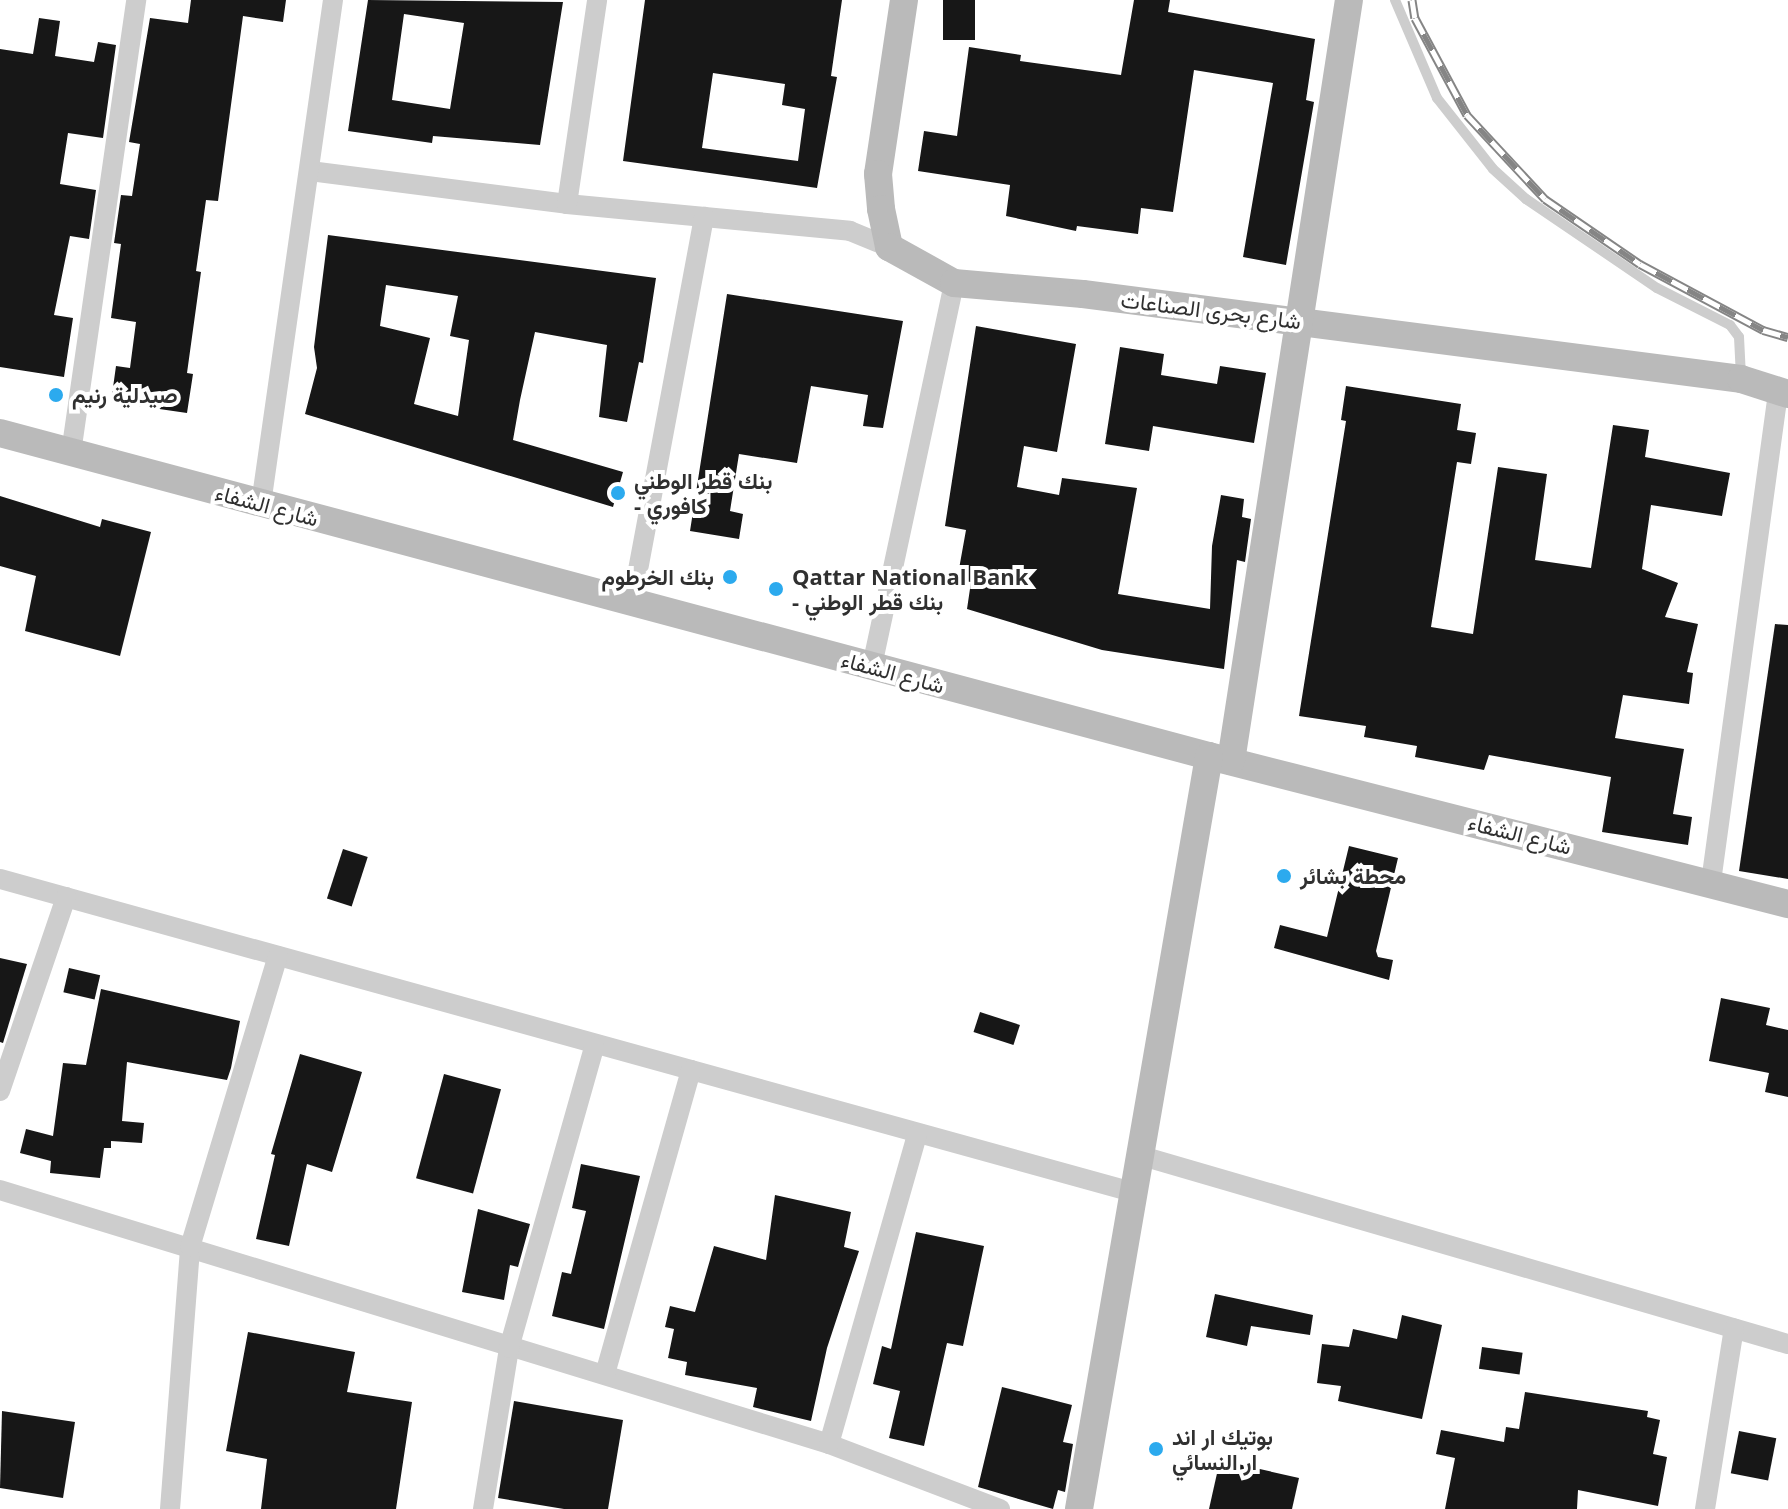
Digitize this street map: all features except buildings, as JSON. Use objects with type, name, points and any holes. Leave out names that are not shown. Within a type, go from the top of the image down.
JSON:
[{"type":"street","points":[[71,453],[136,0]]},
{"type":"street","points":[[261,504],[333,0]]},
{"type":"street","points":[[567,204],[597,0]]},
{"type":"street","points":[[889,247],[878,174],[904,0]]},
{"type":"street","points":[[1079,1509],[1142,1156],[1220,759],[1298,321],[1349,0]]},
{"type":"street","points":[[310,171],[567,204],[850,231],[889,247]]},
{"type":"street","points":[[632,602],[704,217]]},
{"type":"street","name":"شارع بحرى الصناعات","points":[[889,247],[954,283],[1298,321],[1741,379],[1783,394]]},
{"type":"street","points":[[872,666],[954,283]]},
{"type":"street","points":[[1711,882],[1783,394]]},
{"type":"street","name":"شارع الشفاء","points":[[0,433],[1220,759],[1788,904]]},
{"type":"street","points":[[0,879],[594,1047],[691,1070],[917,1135],[1136,1193]]},
{"type":"street","points":[[0,1091],[66,897]]},
{"type":"street","points":[[170,1509],[190,1247],[278,956]]},
{"type":"street","points":[[483,1509],[509,1348],[594,1047]]},
{"type":"street","points":[[605,1374],[691,1070]]},
{"type":"street","points":[[829,1444],[917,1135]]},
{"type":"street","points":[[1142,1156],[1788,1344]]},
{"type":"street","points":[[0,1190],[829,1444],[1000,1509]]},
{"type":"street","points":[[1705,1509],[1734,1328]]},
{"type":"lane","points":[[1395,0],[1437,98],[1493,169],[1526,199],[1657,288],[1730,325],[1739,337],[1741,379]]},
{"type":"railway","points":[[1412,0],[1415,18],[1467,115],[1545,199],[1640,264],[1763,330],[1788,337]]},
{"type":"place","name":"صيدلية رنيم","points":[[56,395]]},
{"type":"place","name":"بنك قطر الوطني - كافوري","points":[[618,493]]},
{"type":"place","name":"بنك الخرطوم","points":[[730,577]]},
{"type":"place","name":"Qattar National Bank - بنك قطر الوطني","points":[[776,589]]},
{"type":"place","name":"محطة بشائر","points":[[1284,876]]},
{"type":"place","name":"بوتيك ار اند ار النسائي","points":[[1156,1449]]}]
